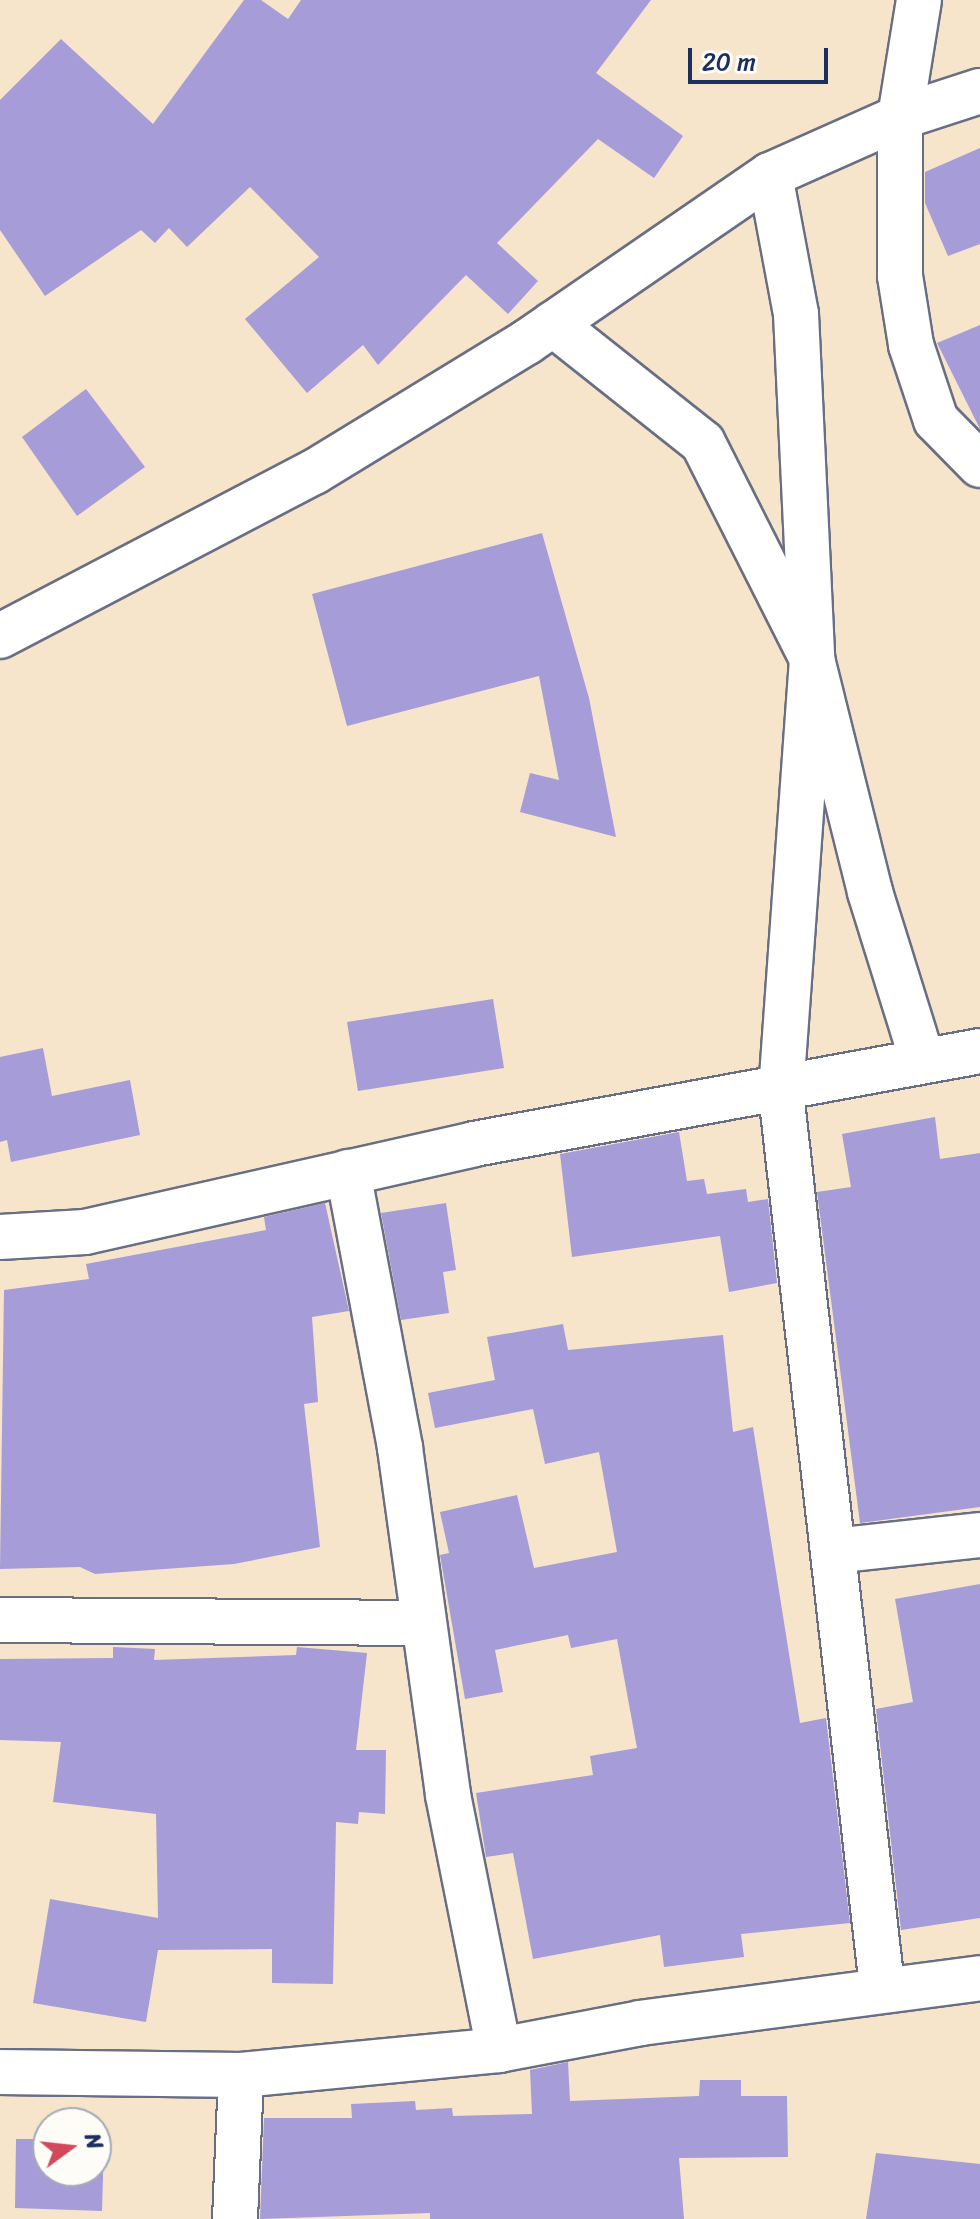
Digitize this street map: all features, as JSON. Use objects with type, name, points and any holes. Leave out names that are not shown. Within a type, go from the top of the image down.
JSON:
[{"type":"street","points":[[919,0],[900,117],[900,276],[911,345],[936,420],[980,465]]},
{"type":"street","points":[[0,636],[314,472],[553,324],[770,175],[900,117],[980,91]]},
{"type":"street","points":[[770,175],[796,314],[812,659],[781,1093],[882,1987]]},
{"type":"street","points":[[553,324],[703,443],[812,659],[870,892],[922,1059]]},
{"type":"street","points":[[0,1237],[85,1232],[348,1172],[781,1093],[922,1059],[980,1051]]},
{"type":"street","points":[[348,1172],[400,1448],[422,1623],[499,2050]]},
{"type":"street","points":[[833,1551],[980,1535]]},
{"type":"street","points":[[0,1620],[422,1623]]},
{"type":"street","points":[[0,2072],[241,2075],[499,2050],[882,1987],[980,1978]]},
{"type":"street","points":[[235,2219],[241,2075]]},
{"type":"building","points":[[244,0],[261,0],[288,19],[301,0],[651,0],[596,73],[683,136],[654,178],[598,139],[497,243],[538,281],[508,314],[466,275],[378,365],[363,345],[307,393],[245,319],[319,257],[250,187],[187,247],[169,228],[155,243],[141,230],[45,296],[0,230],[0,100],[61,39],[153,124]]},
{"type":"building","points":[[980,148],[980,244],[948,256],[925,203],[925,172]]},
{"type":"building","points":[[980,325],[980,429],[937,343]]},
{"type":"building","points":[[86,389],[145,467],[77,516],[22,437]]},
{"type":"building","points":[[542,533],[589,698],[616,837],[520,812],[530,773],[559,780],[539,676],[347,726],[312,594]]},
{"type":"building","points":[[493,999],[504,1068],[358,1091],[347,1022]]},
{"type":"building","points":[[43,1048],[52,1096],[130,1080],[140,1135],[11,1162],[7,1140],[0,1142],[0,1057]]},
{"type":"building","points":[[935,1117],[940,1159],[980,1153],[980,1507],[860,1523],[817,1192],[851,1187],[842,1134]]},
{"type":"building","points":[[679,1132],[687,1181],[704,1179],[707,1194],[746,1189],[748,1202],[768,1199],[777,1283],[729,1292],[720,1236],[572,1257],[560,1154]]},
{"type":"building","points":[[325,1203],[349,1311],[312,1317],[318,1402],[304,1404],[320,1547],[234,1564],[95,1574],[80,1567],[0,1569],[4,1290],[89,1279],[86,1264],[266,1230],[264,1217]]},
{"type":"building","points":[[446,1203],[456,1270],[443,1272],[449,1313],[401,1320],[381,1213]]},
{"type":"building","points":[[563,1324],[568,1350],[723,1335],[733,1432],[753,1427],[800,1723],[826,1718],[850,1923],[741,1934],[744,1957],[664,1967],[660,1935],[533,1959],[513,1853],[486,1857],[476,1793],[593,1775],[590,1756],[637,1748],[617,1639],[571,1648],[568,1635],[495,1650],[503,1692],[465,1699],[440,1555],[449,1553],[440,1512],[517,1495],[534,1568],[617,1552],[599,1452],[545,1464],[533,1409],[435,1428],[428,1393],[495,1380],[487,1337]]},
{"type":"building","points":[[980,1584],[980,1918],[901,1930],[876,1709],[913,1702],[895,1599]]},
{"type":"building","points":[[113,1647],[155,1649],[154,1660],[296,1655],[297,1647],[367,1653],[356,1750],[386,1750],[385,1814],[359,1812],[358,1824],[336,1822],[333,1984],[272,1983],[272,1949],[158,1950],[146,2022],[33,2003],[50,1899],[158,1918],[156,1814],[53,1802],[61,1742],[0,1740],[0,1659],[113,1658]]},
{"type":"building","points":[[568,2062],[570,2101],[699,2096],[700,2080],[741,2080],[741,2096],[787,2096],[788,2157],[679,2158],[684,2219],[430,2219],[430,2213],[260,2219],[264,2118],[352,2118],[351,2104],[415,2101],[416,2110],[452,2108],[453,2116],[532,2114],[530,2070]]},
{"type":"building","points":[[16,2139],[32,2139],[32,2187],[103,2187],[102,2211],[15,2208]]},
{"type":"building","points":[[876,2153],[980,2164],[980,2219],[866,2219]]}]
